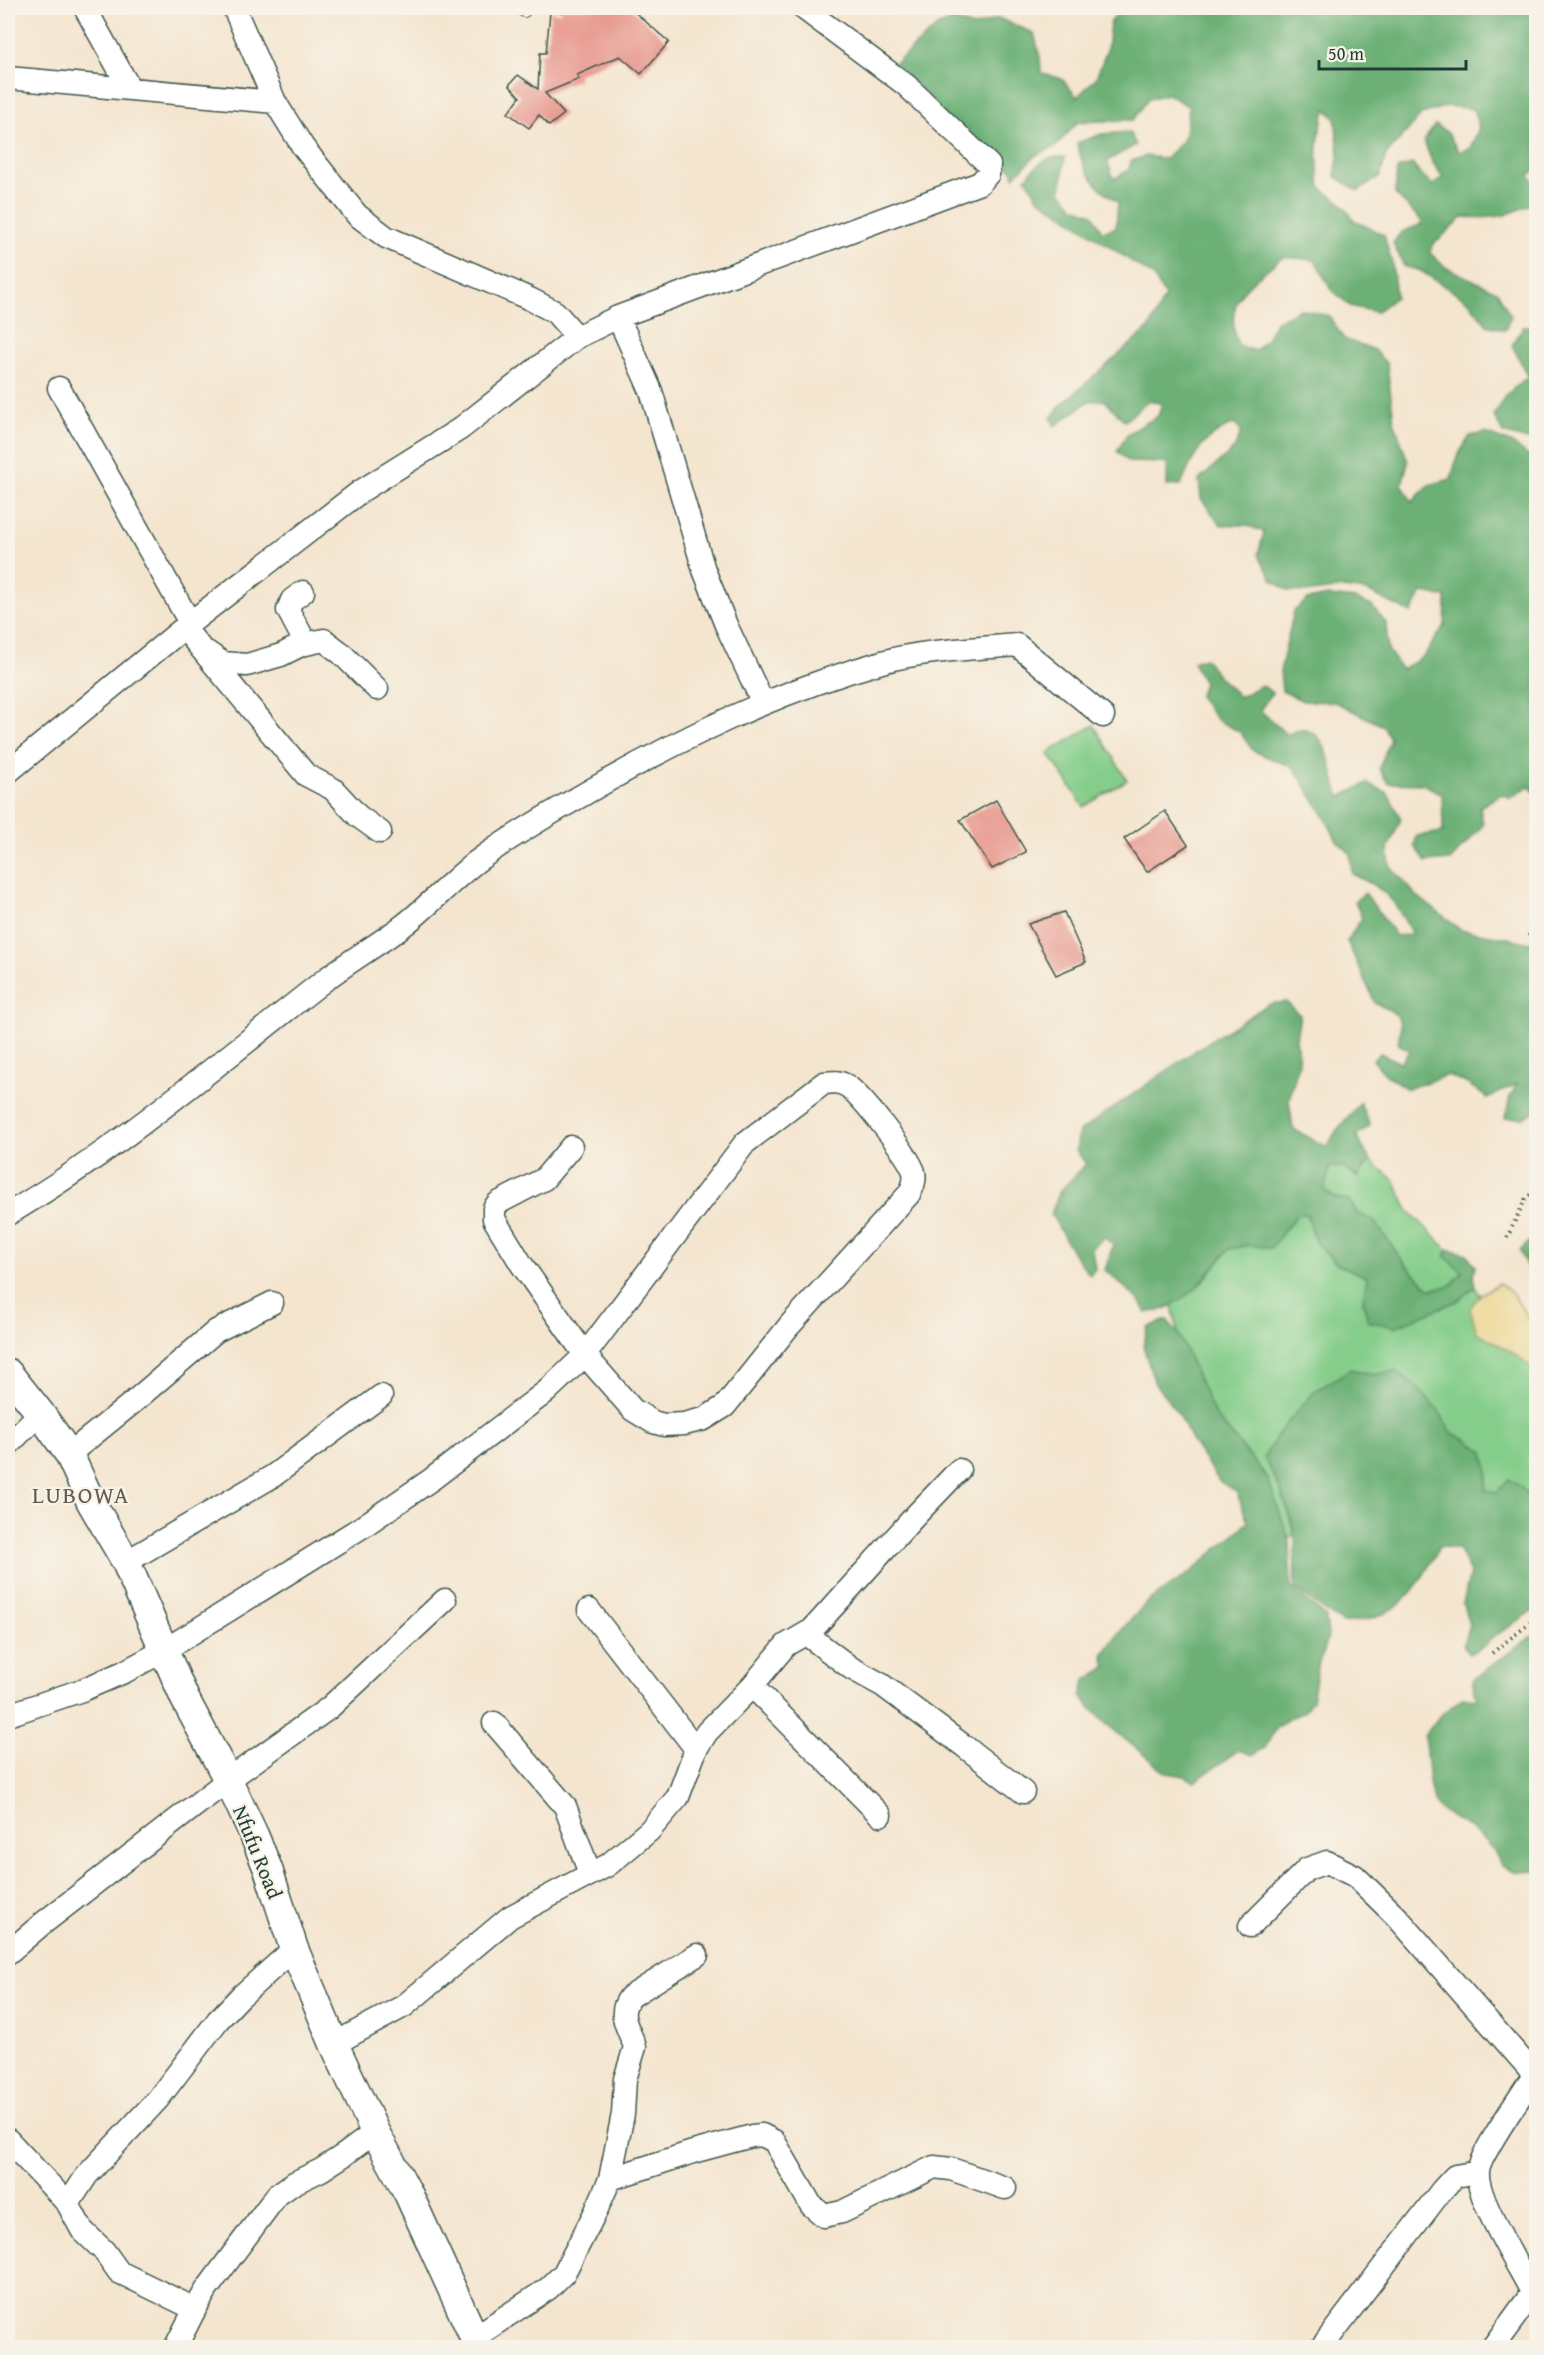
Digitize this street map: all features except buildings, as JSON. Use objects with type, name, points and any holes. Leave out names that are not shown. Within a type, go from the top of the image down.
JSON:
[{"type":"street","points":[[84,8],[130,89]]},
{"type":"street","points":[[234,8],[275,102],[303,147],[357,214],[386,237],[555,312],[577,337]]},
{"type":"street","points":[[8,772],[190,632],[361,491],[460,429],[577,337],[618,317],[980,183],[988,174],[989,165],[906,86],[803,8]]},
{"type":"street","points":[[8,78],[275,102]]},
{"type":"street","points":[[618,317],[651,390],[704,570],[726,626],[763,703]]},
{"type":"street","points":[[59,388],[190,632],[306,775],[333,789],[358,816],[380,832]]},
{"type":"street","points":[[303,592],[292,600],[288,610],[306,644]]},
{"type":"street","points":[[190,632],[223,663],[247,665],[324,640],[341,653],[377,689]]},
{"type":"street","points":[[8,1214],[78,1170],[166,1107],[325,980],[404,925],[456,878],[500,845],[674,743],[763,703],[885,661],[1017,645],[1103,716]]},
{"type":"street","points":[[8,1715],[82,1690],[124,1672],[163,1650],[362,1527],[423,1485],[548,1391],[585,1355],[745,1143],[824,1083],[840,1083],[858,1095],[910,1165],[915,1180],[909,1194],[789,1326],[725,1406],[704,1419],[684,1424],[664,1425],[639,1414],[617,1393],[585,1355],[522,1265],[494,1219],[494,1208],[502,1199],[544,1179],[571,1148]]},
{"type":"street","points":[[69,1454],[216,1331],[272,1303]]},
{"type":"street","name":"Nfufu Road","points":[[8,1373],[69,1454],[91,1502],[126,1562],[185,1699],[228,1780],[268,1869],[294,1949],[334,2044],[375,2132],[409,2195],[477,2342]]},
{"type":"street","points":[[126,1562],[273,1476],[381,1396]]},
{"type":"street","points":[[8,1445],[40,1413]]},
{"type":"street","points":[[334,2044],[404,2006],[510,1917],[622,1855],[672,1806],[684,1785],[696,1749],[707,1732],[752,1686],[786,1645],[806,1634],[959,1470]]},
{"type":"street","points":[[8,1953],[228,1780],[329,1708],[445,1599]]},
{"type":"street","points":[[589,1610],[696,1749]]},
{"type":"street","points":[[806,1634],[851,1668],[900,1699],[1023,1792]]},
{"type":"street","points":[[752,1686],[880,1815]]},
{"type":"street","points":[[494,1723],[565,1806],[590,1874]]},
{"type":"street","points":[[1250,1926],[1307,1869],[1327,1862],[1355,1876],[1444,1968],[1536,2074],[1484,2155],[1478,2172],[1485,2203],[1532,2303],[1492,2348]]},
{"type":"street","points":[[68,2204],[87,2175],[158,2099],[218,2020],[294,1949]]},
{"type":"street","points":[[477,2342],[559,2279],[596,2211],[610,2179],[622,2114],[625,2079],[634,2047],[622,2013],[625,2004],[630,1997],[697,1954]]},
{"type":"street","points":[[175,2348],[195,2309],[277,2195],[294,2183],[321,2170],[375,2132]]},
{"type":"street","points":[[610,2179],[693,2152],[762,2135],[774,2141],[811,2205],[824,2216],[842,2212],[934,2167],[951,2169],[1005,2188]]},
{"type":"street","points":[[8,2140],[68,2204],[82,2230],[104,2251],[119,2272],[195,2309]]},
{"type":"street","points":[[1321,2348],[1442,2190],[1455,2176],[1478,2172]]},
{"type":"path","points":[[1528,936],[1536,931]]},
{"type":"path","points":[[1507,1238],[1525,1200],[1536,1189]]},
{"type":"path","points":[[1492,1653],[1536,1618]]},
{"type":"green space","points":[[1122,8],[1536,8],[1536,170],[1529,175],[1536,184],[1536,201],[1501,216],[1463,217],[1432,246],[1430,253],[1445,267],[1497,291],[1511,316],[1505,330],[1487,325],[1468,301],[1421,271],[1404,266],[1393,243],[1401,232],[1422,224],[1420,219],[1395,194],[1397,169],[1412,164],[1433,185],[1443,177],[1432,162],[1424,141],[1435,125],[1447,132],[1459,152],[1470,148],[1479,128],[1473,109],[1447,106],[1422,114],[1386,155],[1380,177],[1358,191],[1335,176],[1339,153],[1335,118],[1326,109],[1320,128],[1318,167],[1320,187],[1341,203],[1355,221],[1384,235],[1392,263],[1396,297],[1376,312],[1350,306],[1330,288],[1315,260],[1283,257],[1242,293],[1234,315],[1234,329],[1238,345],[1255,351],[1267,338],[1275,322],[1300,309],[1329,316],[1344,339],[1374,350],[1387,364],[1394,421],[1408,462],[1402,484],[1412,502],[1429,485],[1451,479],[1457,457],[1470,436],[1486,433],[1513,444],[1536,462],[1536,591],[1534,592],[1536,596],[1536,794],[1529,786],[1511,798],[1501,794],[1480,807],[1483,825],[1451,860],[1426,862],[1414,846],[1417,836],[1443,832],[1442,794],[1423,784],[1388,783],[1379,769],[1390,739],[1383,726],[1335,702],[1303,701],[1282,691],[1280,671],[1294,611],[1307,600],[1328,596],[1356,599],[1372,606],[1386,623],[1388,650],[1402,670],[1423,657],[1445,625],[1446,597],[1422,593],[1411,613],[1367,591],[1342,588],[1311,592],[1288,591],[1273,580],[1258,555],[1264,532],[1246,525],[1221,525],[1201,499],[1199,480],[1234,449],[1242,430],[1233,424],[1213,435],[1200,448],[1181,485],[1167,486],[1167,463],[1129,462],[1117,451],[1127,434],[1158,416],[1162,404],[1149,400],[1125,421],[1104,400],[1089,401],[1055,426],[1051,418],[1060,406],[1150,327],[1165,296],[1153,276],[1038,198],[1026,178],[1047,159],[1065,157],[1061,191],[1073,206],[1093,214],[1102,232],[1116,227],[1118,202],[1096,184],[1086,170],[1077,143],[1102,134],[1130,132],[1136,145],[1107,161],[1114,179],[1129,170],[1131,161],[1146,156],[1166,159],[1184,138],[1189,107],[1168,94],[1148,99],[1133,120],[1078,122],[1055,147],[1036,155],[1014,177],[1013,170],[969,145],[887,70],[937,27],[954,20],[973,27],[998,18],[1034,33],[1041,73],[1062,79],[1077,97],[1096,78],[1107,50],[1110,23]]},
{"type":"green space","points":[[1524,326],[1536,327],[1536,439],[1528,440],[1503,433],[1494,416],[1505,396],[1528,376],[1512,345]]},
{"type":"green space","points":[[1205,658],[1218,676],[1240,697],[1262,685],[1272,693],[1260,710],[1287,735],[1300,729],[1314,733],[1319,738],[1327,753],[1340,797],[1367,783],[1388,793],[1401,819],[1388,848],[1390,866],[1416,895],[1461,930],[1530,943],[1536,939],[1536,1111],[1523,1118],[1505,1118],[1510,1097],[1517,1084],[1487,1098],[1468,1084],[1448,1075],[1407,1089],[1385,1074],[1373,1060],[1380,1053],[1401,1063],[1410,1050],[1398,1044],[1400,1022],[1395,1014],[1375,1003],[1347,941],[1362,918],[1355,901],[1365,893],[1396,936],[1412,934],[1395,904],[1383,891],[1352,874],[1350,853],[1337,841],[1294,768],[1253,751],[1240,732],[1217,720],[1199,696],[1204,683],[1193,662]]},
{"type":"green space","points":[[1094,725],[1127,780],[1084,807],[1048,753]]},
{"type":"green space","points":[[1286,1002],[1300,1015],[1296,1038],[1299,1063],[1289,1100],[1293,1129],[1327,1147],[1336,1131],[1360,1103],[1370,1126],[1356,1136],[1370,1160],[1358,1177],[1342,1167],[1330,1167],[1324,1190],[1335,1198],[1349,1200],[1357,1213],[1374,1221],[1405,1264],[1430,1289],[1450,1286],[1463,1272],[1446,1257],[1447,1249],[1467,1254],[1475,1266],[1473,1276],[1475,1287],[1457,1301],[1395,1327],[1368,1321],[1363,1301],[1367,1277],[1337,1264],[1316,1243],[1307,1214],[1297,1214],[1271,1248],[1250,1245],[1229,1249],[1193,1291],[1166,1309],[1146,1313],[1138,1299],[1105,1270],[1113,1245],[1104,1237],[1092,1249],[1095,1269],[1090,1275],[1073,1253],[1051,1214],[1060,1191],[1086,1164],[1076,1150],[1079,1132],[1199,1048],[1269,1004]]},
{"type":"green space","points":[[1370,1160],[1394,1180],[1408,1210],[1447,1249],[1446,1257],[1463,1272],[1450,1286],[1430,1289],[1405,1264],[1374,1221],[1357,1213],[1349,1200],[1335,1198],[1323,1190],[1330,1167],[1342,1167],[1358,1177]]},
{"type":"green space","points":[[1297,1214],[1308,1214],[1316,1243],[1337,1264],[1367,1277],[1363,1301],[1427,1312],[1457,1301],[1475,1287],[1480,1295],[1470,1308],[1510,1351],[1536,1370],[1536,1532],[1497,1492],[1485,1490],[1488,1473],[1466,1439],[1452,1433],[1439,1411],[1395,1371],[1373,1375],[1351,1369],[1264,1457],[1281,1490],[1294,1533],[1289,1540],[1267,1477],[1215,1415],[1178,1333],[1172,1305],[1193,1291],[1229,1249],[1250,1245],[1271,1248]]},
{"type":"green space","points":[[1536,1237],[1536,1289],[1520,1251]]},
{"type":"green space","points":[[1167,1320],[1178,1333],[1215,1415],[1267,1477],[1289,1540],[1291,1587],[1326,1618],[1328,1635],[1319,1661],[1312,1700],[1304,1712],[1276,1728],[1265,1748],[1252,1755],[1239,1750],[1194,1782],[1185,1776],[1166,1773],[1104,1722],[1081,1697],[1085,1681],[1106,1667],[1103,1655],[1116,1636],[1148,1601],[1191,1572],[1248,1522],[1237,1493],[1219,1481],[1191,1440],[1180,1416],[1155,1384],[1143,1346],[1148,1327]]},
{"type":"green space","points":[[1351,1369],[1373,1375],[1395,1371],[1415,1385],[1439,1411],[1452,1433],[1466,1439],[1484,1452],[1488,1473],[1485,1490],[1497,1492],[1509,1479],[1521,1487],[1536,1507],[1530,1527],[1536,1532],[1536,1609],[1469,1654],[1463,1644],[1469,1625],[1463,1604],[1470,1573],[1458,1548],[1439,1547],[1421,1579],[1407,1597],[1388,1612],[1373,1618],[1343,1623],[1295,1588],[1295,1546],[1292,1522],[1282,1493],[1264,1457],[1281,1430],[1315,1391]]},
{"type":"green space","points":[[1536,1633],[1536,1871],[1517,1872],[1501,1865],[1493,1850],[1476,1833],[1439,1809],[1430,1785],[1424,1736],[1441,1715],[1462,1698],[1477,1700],[1472,1680]]},
{"type":"sand","points":[[1499,1283],[1513,1294],[1530,1322],[1536,1326],[1536,1370],[1510,1351],[1477,1332],[1470,1308],[1480,1295]]},
{"type":"district","name":"LUBOWA","points":[[81,1494]]}]
